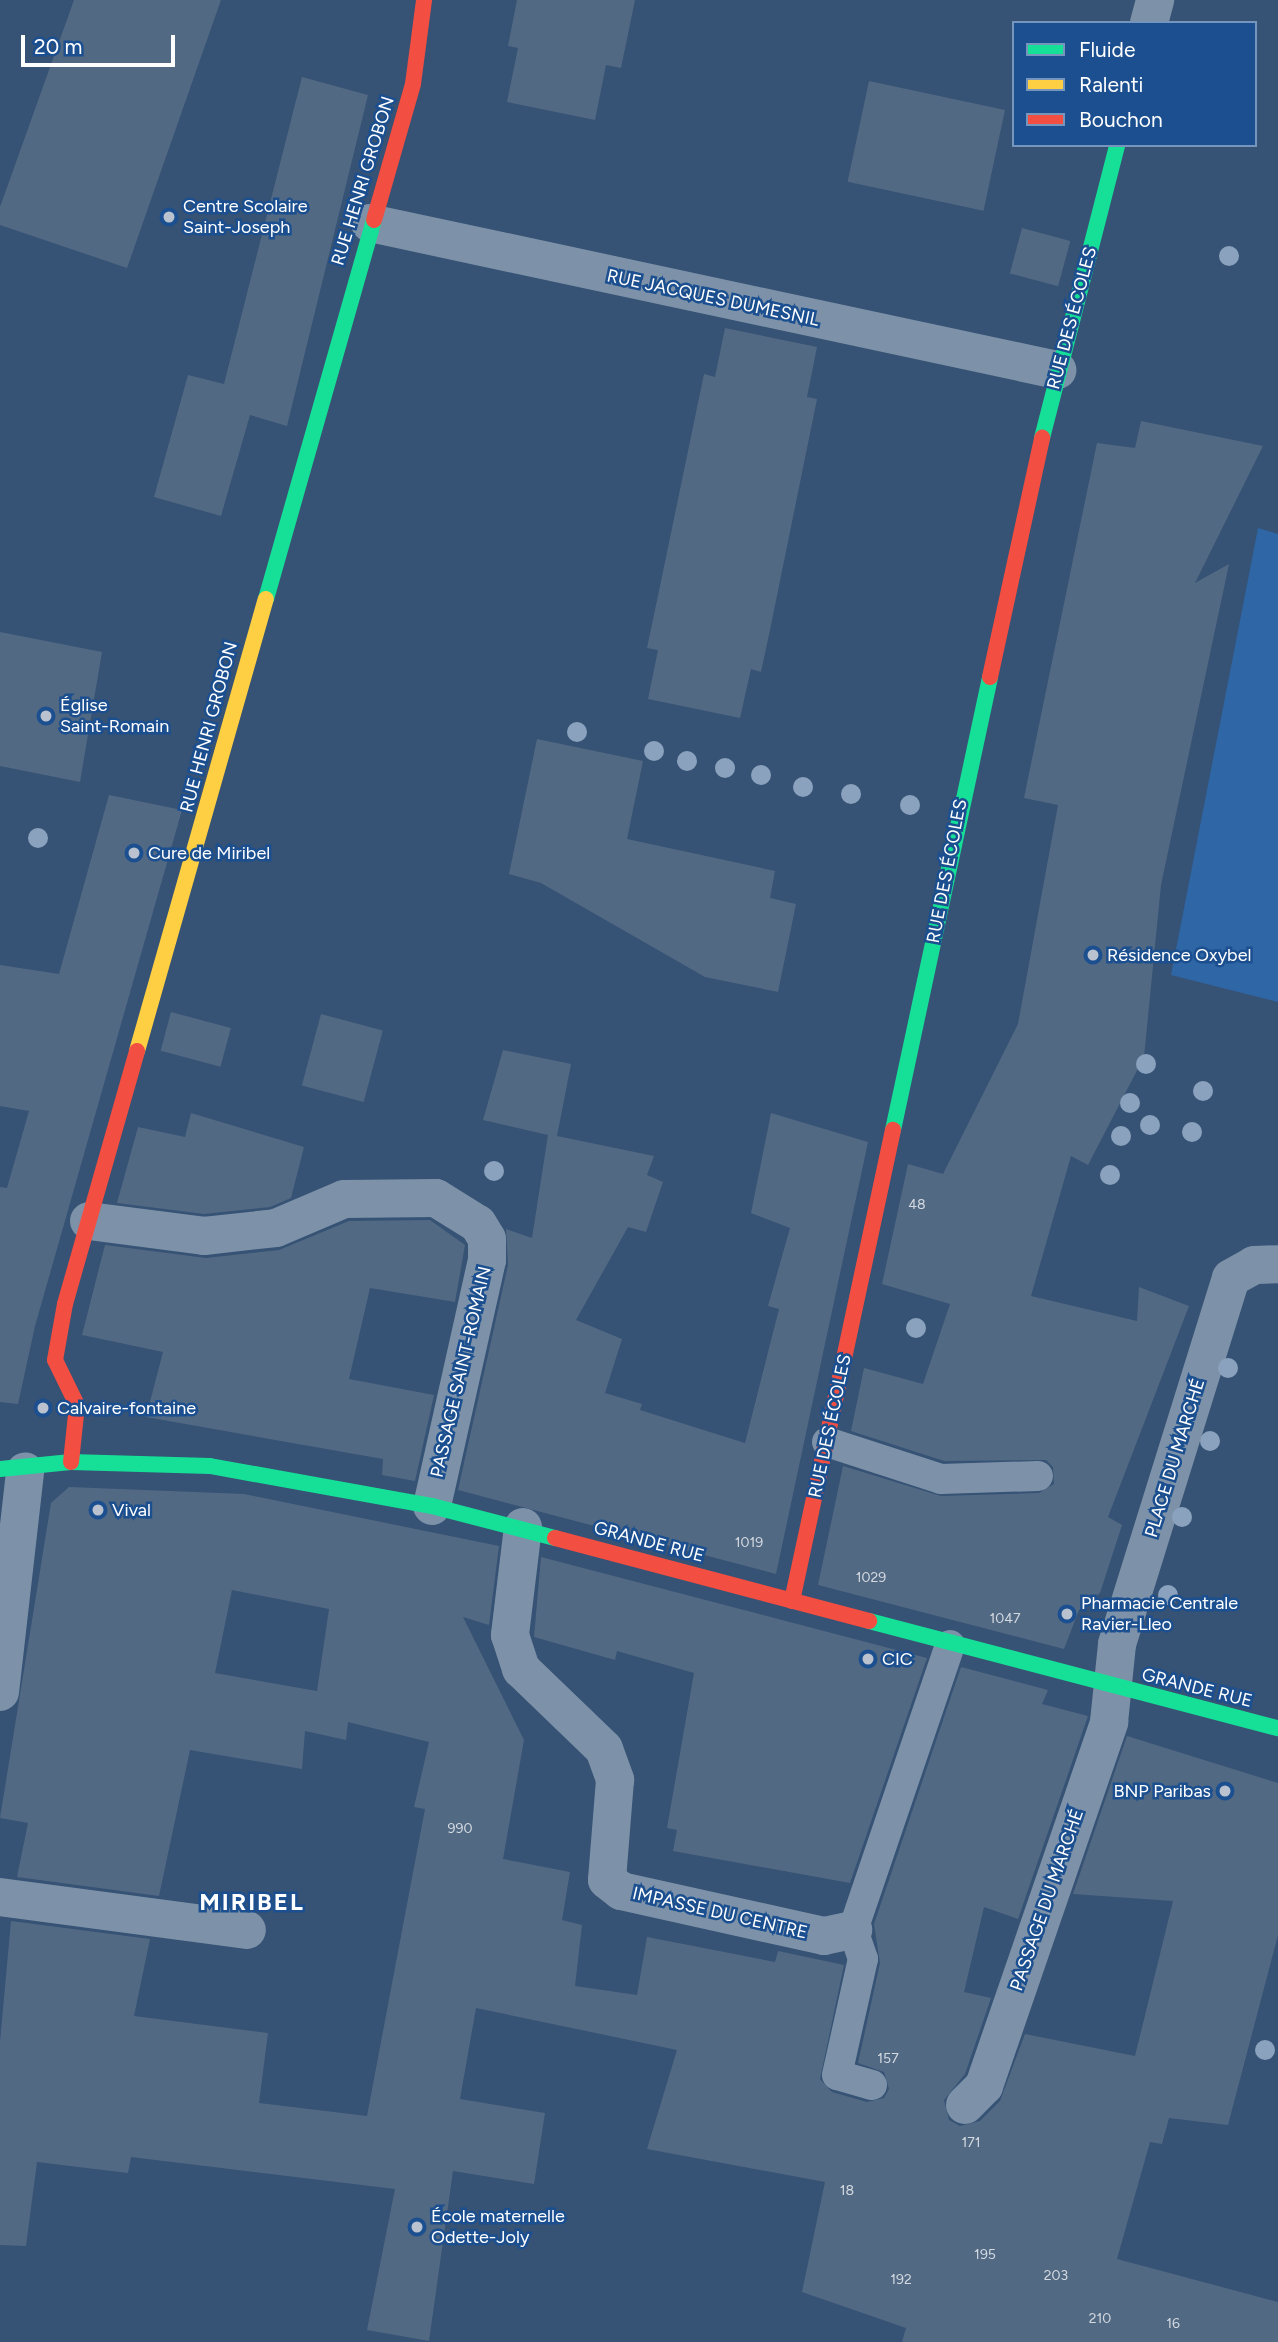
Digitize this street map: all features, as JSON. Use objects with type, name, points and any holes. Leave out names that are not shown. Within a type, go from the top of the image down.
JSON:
[{"type":"street","name":"RUE HENRI GROBON","points":[[71,1462],[77,1405],[55,1360],[89,1221],[144,1041],[370,223],[413,84],[424,0]]},
{"type":"street","points":[[1150,21],[1155,0]]},
{"type":"street","name":"RUE DES ÉCOLES","points":[[792,1601],[1057,370],[1117,147]]},
{"type":"street","name":"RUE JACQUES DUMESNIL","points":[[370,223],[1057,370]]},
{"type":"street","name":"PASSAGE SAINT-ROMAIN","points":[[89,1221],[204,1236],[276,1228],[344,1199],[436,1198],[478,1224],[487,1239],[487,1260],[432,1506]]},
{"type":"street","name":"PLACE DU MARCHÉ","points":[[1115,1688],[1121,1633],[1231,1279],[1254,1265],[1278,1264]]},
{"type":"street","name":"GRANDE RUE","points":[[13,1470],[71,1462],[210,1466],[432,1506],[523,1527],[792,1601],[945,1659],[1115,1688],[1278,1728]]},
{"type":"street","points":[[0,1692],[13,1470]]},
{"type":"street","name":"IMPASSE DU CENTRE","points":[[523,1527],[510,1634],[521,1669],[604,1749],[615,1780],[607,1880],[621,1891],[824,1936],[853,1930]]},
{"type":"street","name":"PASSAGE DU MARCHÉ","points":[[965,2105],[984,2086],[1109,1722],[1115,1688]]},
{"type":"street","points":[[0,1897],[247,1930]]},
{"type":"lane","points":[[827,1442],[941,1479],[1038,1476]]},
{"type":"lane","points":[[872,2085],[838,2076],[863,1959],[853,1930],[945,1659]]},
{"type":"shaded area","points":[[1258,528],[1278,534],[1278,1002],[1171,975]]},
{"type":"building","points":[[74,0],[221,0],[127,268],[0,225],[0,207]]},
{"type":"building","points":[[517,0],[635,0],[621,68],[606,65],[595,120],[507,102],[518,48],[508,46]]},
{"type":"building","points":[[302,77],[368,95],[287,426],[250,415],[221,516],[154,497],[188,375],[224,384]]},
{"type":"building","points":[[869,81],[1005,110],[984,211],[848,182]]},
{"type":"building","points":[[1022,228],[1070,241],[1058,286],[1010,273]]},
{"type":"building","points":[[725,328],[817,347],[807,397],[817,399],[770,630],[761,672],[751,669],[740,718],[648,699],[658,650],[647,648],[704,374],[715,377]]},
{"type":"building","points":[[1141,421],[1263,446],[1195,583],[1229,564],[1161,885],[1144,1057],[1088,1165],[1071,1156],[1031,1296],[1137,1321],[1139,1287],[1189,1306],[1108,1517],[1122,1525],[1100,1593],[1079,1610],[1064,1649],[818,1585],[843,1466],[941,1496],[1039,1493],[1054,1484],[1053,1467],[1046,1460],[944,1461],[851,1431],[864,1368],[923,1384],[950,1304],[882,1284],[908,1164],[943,1174],[1018,1024],[1058,805],[1024,798],[1097,443],[1135,448]]},
{"type":"building","name":"Église Saint-Romain","points":[[0,632],[102,652],[80,782],[0,766]]},
{"type":"building","points":[[537,739],[643,761],[627,839],[775,871],[770,898],[796,904],[778,992],[705,977],[541,883],[509,874]]},
{"type":"building","points":[[109,795],[182,810],[35,1326],[18,1404],[0,1402],[0,1187],[7,1188],[29,1111],[0,1106],[0,965],[59,974]]},
{"type":"building","points":[[171,1012],[231,1028],[221,1067],[161,1051]]},
{"type":"building","points":[[321,1014],[383,1031],[364,1102],[302,1085]]},
{"type":"building","points":[[503,1050],[571,1064],[557,1136],[654,1156],[647,1175],[663,1182],[646,1232],[628,1227],[576,1320],[622,1339],[605,1393],[642,1404],[640,1410],[745,1443],[779,1309],[768,1306],[790,1228],[751,1213],[771,1113],[868,1142],[776,1574],[458,1490],[508,1265],[506,1229],[532,1238],[548,1135],[483,1120]]},
{"type":"building","points":[[191,1113],[304,1147],[291,1198],[270,1207],[204,1214],[117,1203],[138,1127],[185,1137]]},
{"type":"building","points":[[430,1220],[465,1245],[455,1302],[370,1288],[349,1379],[434,1395],[415,1481],[382,1475],[383,1459],[146,1417],[163,1352],[82,1335],[105,1245],[206,1258],[279,1250],[349,1221]]},
{"type":"building","points":[[69,1487],[244,1494],[499,1546],[489,1625],[463,1617],[524,1740],[503,1859],[570,1872],[562,1920],[582,1925],[575,1986],[637,1995],[647,1937],[775,1962],[778,1951],[844,1965],[820,2079],[832,2092],[867,2102],[884,2098],[889,2089],[884,2072],[858,2063],[880,1963],[874,1924],[961,1667],[1048,1690],[1042,1704],[1088,1716],[1018,1919],[984,1907],[964,1992],[991,1998],[965,2074],[944,2100],[949,2120],[960,2126],[980,2121],[1000,2101],[1025,2034],[1135,2056],[1173,1901],[1073,1894],[1127,1736],[1278,1783],[1278,1935],[1228,2125],[1169,2118],[1162,2144],[1150,2142],[1117,2259],[1278,2302],[1278,2342],[902,2342],[906,2328],[802,2292],[825,2182],[647,2149],[677,2050],[476,2008],[460,2099],[545,2113],[534,2184],[453,2171],[429,2341],[367,2330],[395,2189],[131,2157],[128,2173],[37,2162],[26,2246],[0,2245],[0,2042],[11,1921],[150,1939],[134,2016],[268,2033],[259,2103],[367,2116],[425,1809],[414,1807],[429,1742],[348,1722],[346,1740],[305,1731],[302,1769],[190,1750],[159,1896],[17,1877],[28,1823],[0,1818],[51,1503]],"holes":[[[232,1590],[329,1609],[317,1691],[215,1673]]]},
{"type":"building","points":[[541,1557],[927,1658],[850,1883],[673,1851],[677,1830],[667,1828],[694,1673],[617,1651],[615,1660],[534,1637]]},
{"type":"traffic: fast","points":[[1042,438],[1116,147]]},
{"type":"traffic: fast","points":[[266,599],[374,220]]},
{"type":"traffic: fast","points":[[893,1130],[990,677]]},
{"type":"traffic: fast","points":[[0,1469],[71,1462],[210,1466],[432,1506],[555,1538]]},
{"type":"traffic: fast","points":[[869,1621],[1278,1728]]},
{"type":"traffic: slow","points":[[137,1051],[266,599]]},
{"type":"traffic: jam","points":[[374,220],[413,84],[424,0]]},
{"type":"traffic: jam","points":[[990,677],[1042,438]]},
{"type":"traffic: jam","points":[[71,1462],[77,1405],[55,1360],[65,1304],[137,1051]]},
{"type":"traffic: jam","points":[[792,1601],[893,1130]]},
{"type":"traffic: jam","points":[[555,1538],[869,1621]]},
{"type":"place","name":"Centre Scolaire Saint-Joseph","points":[[169,217]]},
{"type":"place","name":"Église Saint-Romain","points":[[46,716]]},
{"type":"place","name":"Cure de Miribel","points":[[134,853]]},
{"type":"place","name":"Résidence Oxybel","points":[[1093,955]]},
{"type":"place","name":"Calvaire-fontaine","points":[[43,1408]]},
{"type":"place","name":"Vival","points":[[98,1510]]},
{"type":"place","name":"Pharmacie Centrale Ravier-Lleo","points":[[1067,1614]]},
{"type":"place","name":"CIC","points":[[868,1659]]},
{"type":"place","name":"BNP Paribas","points":[[1225,1791]]},
{"type":"place","name":"École maternelle Odette-Joly","points":[[417,2227]]},
{"type":"district","name":"MIRIBEL","points":[[252,1902]]}]
